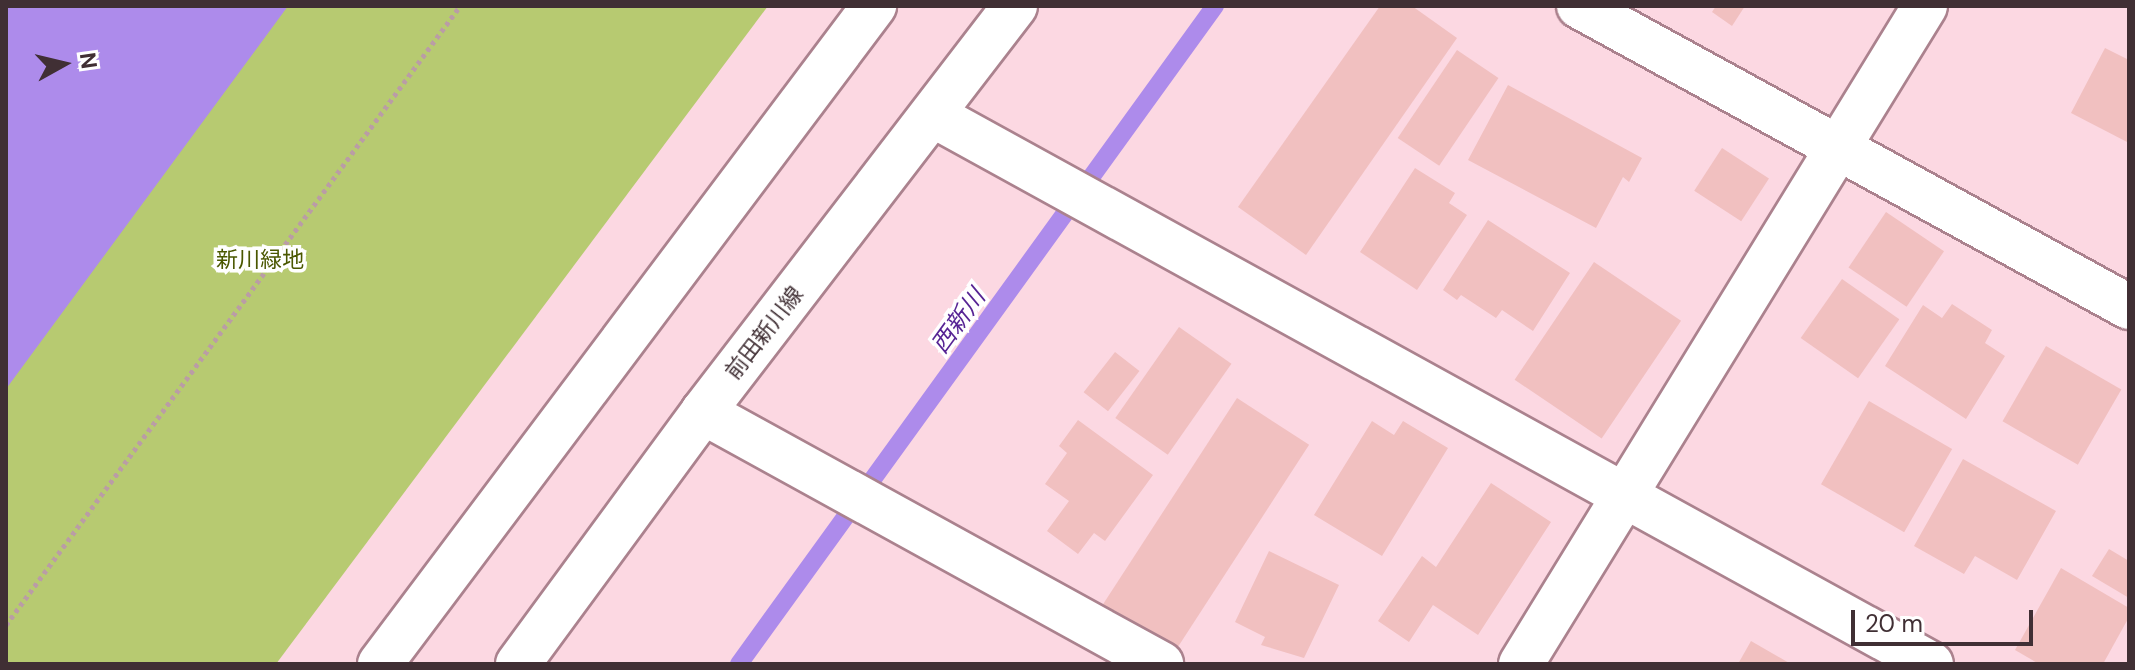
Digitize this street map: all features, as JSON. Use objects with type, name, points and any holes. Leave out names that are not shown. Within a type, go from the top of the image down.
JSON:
[{"type":"street","points":[[380,664],[874,6]]},
{"type":"street","name":"前田新川線","points":[[518,664],[703,412],[1015,6]]},
{"type":"street","points":[[1579,6],[2129,307]]},
{"type":"street","points":[[1521,664],[1925,6]]},
{"type":"street","points":[[933,115],[1628,494],[1931,664]]},
{"type":"street","points":[[703,412],[1161,664]]},
{"type":"path","points":[[6,625],[460,6]]},
{"type":"green space","name":"新川緑地","points":[[6,6],[768,6],[276,664],[6,664]]},
{"type":"shaded area","points":[[6,6],[288,6],[6,389]]},
{"type":"building","points":[[1380,6],[1412,6],[1457,38],[1306,255],[1238,207]]},
{"type":"building","points":[[1716,6],[1745,6],[1732,26],[1712,12]]},
{"type":"building","points":[[2105,48],[2129,60],[2129,143],[2071,113]]},
{"type":"building","points":[[1457,50],[1498,78],[1439,166],[1398,138]]},
{"type":"building","points":[[1508,85],[1642,158],[1629,182],[1623,177],[1596,228],[1468,160]]},
{"type":"building","points":[[1722,148],[1769,178],[1741,221],[1694,191]]},
{"type":"building","points":[[1415,168],[1455,193],[1449,203],[1467,215],[1417,290],[1360,252]]},
{"type":"building","points":[[1886,212],[1944,251],[1907,307],[1849,268]]},
{"type":"building","points":[[1488,220],[1570,273],[1533,331],[1502,310],[1496,318],[1461,295],[1457,300],[1443,290]]},
{"type":"building","points":[[1594,262],[1681,321],[1602,438],[1515,380]]},
{"type":"building","points":[[1842,279],[1899,319],[1858,378],[1801,338]]},
{"type":"building","points":[[1952,304],[1992,330],[1985,343],[2005,356],[1966,419],[1885,366],[1923,305],[1942,318]]},
{"type":"building","points":[[1179,327],[1231,364],[1168,455],[1115,418]]},
{"type":"building","points":[[2046,346],[2121,389],[2078,465],[2002,421]]},
{"type":"building","points":[[1115,352],[1139,371],[1108,411],[1084,392]]},
{"type":"building","points":[[1237,398],[1309,445],[1175,651],[1103,604]]},
{"type":"building","points":[[1869,401],[1952,449],[1904,532],[1821,484]]},
{"type":"building","points":[[1078,420],[1153,475],[1105,541],[1094,533],[1078,554],[1047,531],[1069,501],[1045,484],[1067,453],[1059,446]]},
{"type":"building","points":[[1372,421],[1394,435],[1403,421],[1448,448],[1382,556],[1314,515]]},
{"type":"building","points":[[1963,459],[2056,511],[2017,580],[1975,556],[1964,574],[1914,546]]},
{"type":"building","points":[[1491,483],[1551,522],[1478,635],[1433,605],[1409,642],[1378,621],[1422,556],[1436,567]]},
{"type":"building","points":[[2109,549],[2129,561],[2129,598],[2092,576]]},
{"type":"building","points":[[1269,551],[1339,585],[1304,658],[1261,645],[1265,637],[1235,622]]},
{"type":"building","points":[[2061,568],[2129,608],[2129,617],[2103,664],[2039,664],[2015,650]]},
{"type":"building","points":[[1751,641],[1791,664],[1738,664]]},
{"type":"waterway","name":"西新川","points":[[739,664],[1215,6]]}]
